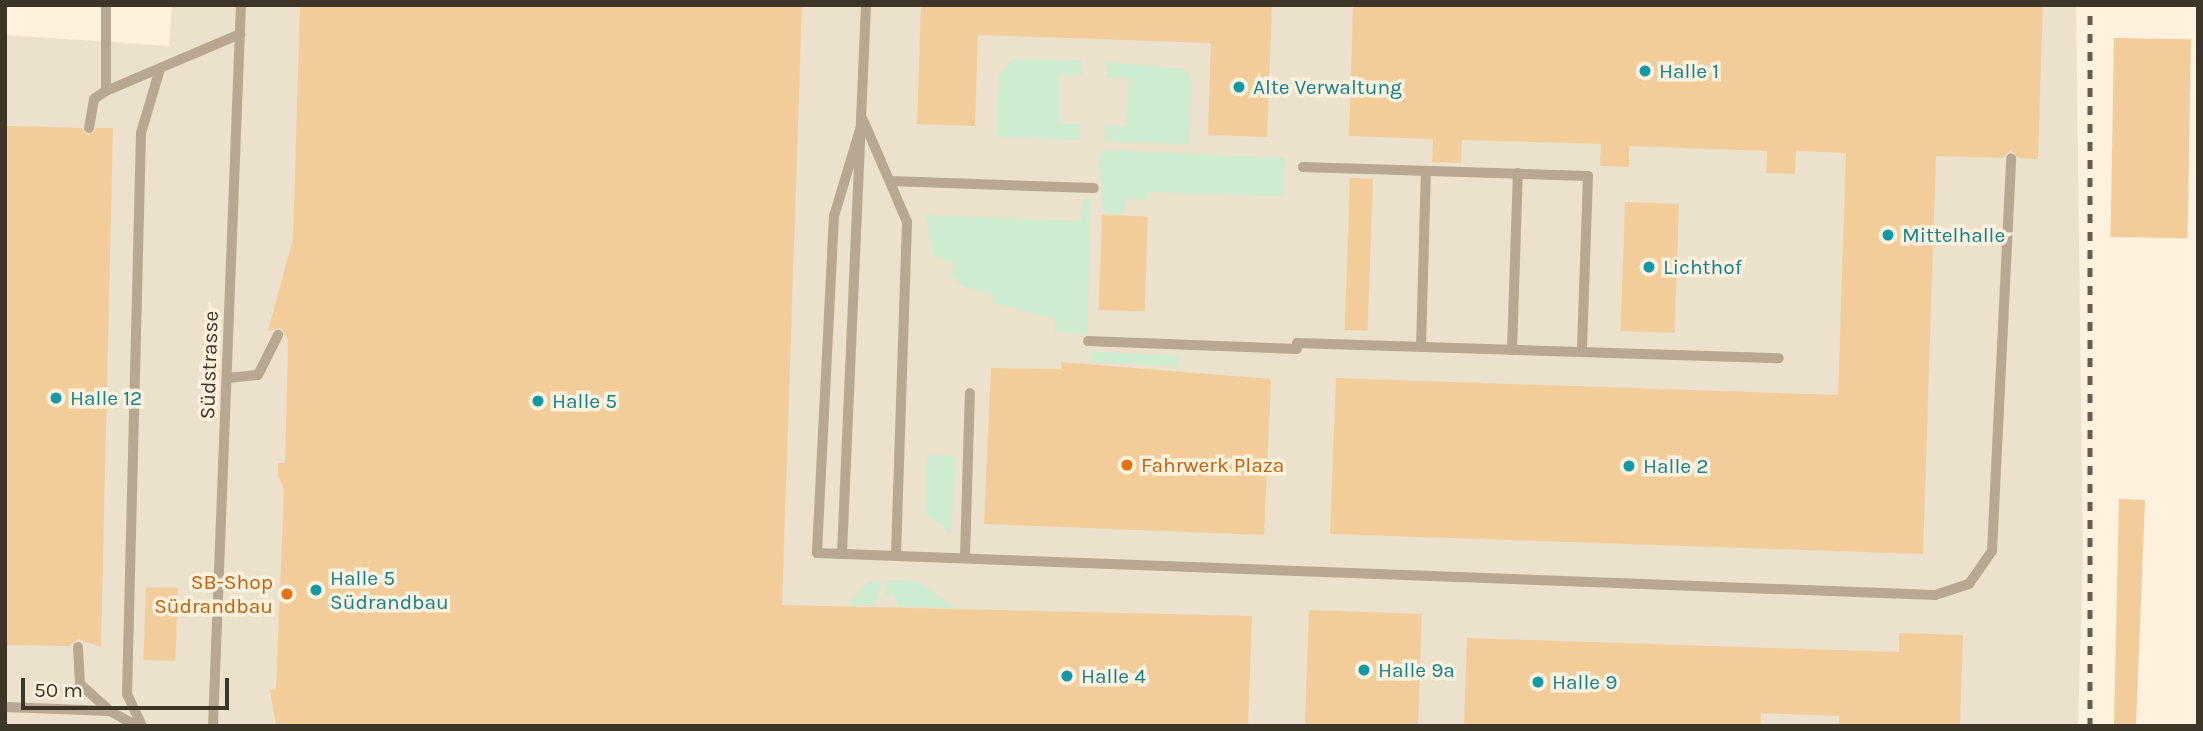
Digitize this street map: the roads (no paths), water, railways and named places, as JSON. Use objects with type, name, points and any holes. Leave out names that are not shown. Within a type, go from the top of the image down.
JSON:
[{"type":"lane","points":[[106,5],[106,91]]},
{"type":"lane","name":"Südstrasse","points":[[213,726],[241,5]]},
{"type":"lane","points":[[842,553],[866,5]]},
{"type":"lane","points":[[89,128],[94,99],[106,91],[240,34]]},
{"type":"lane","points":[[142,726],[127,694],[141,133],[160,69]]},
{"type":"lane","points":[[863,120],[907,222],[896,554]]},
{"type":"lane","points":[[863,120],[834,216],[817,553],[1950,592],[1969,584],[1992,551],[2011,158]]},
{"type":"lane","points":[[1303,167],[1588,176],[1583,352]]},
{"type":"lane","points":[[1421,347],[1426,171]]},
{"type":"lane","points":[[1513,350],[1518,173]]},
{"type":"lane","points":[[890,181],[1094,188]]},
{"type":"lane","points":[[228,378],[258,375],[278,335]]},
{"type":"lane","points":[[1088,341],[1421,347],[1779,358]]},
{"type":"lane","points":[[965,557],[970,393]]},
{"type":"lane","points":[[78,646],[80,684],[110,711],[136,726]]},
{"type":"lane","points":[[5,707],[110,711]]},
{"type":"railway","points":[[2090,5],[2090,726]]},
{"type":"place","name":"Halle 1","points":[[1645,71]]},
{"type":"place","name":"Alte Verwaltung","points":[[1239,87]]},
{"type":"place","name":"Mittelhalle","points":[[1888,235]]},
{"type":"place","name":"Lichthof","points":[[1649,267]]},
{"type":"place","name":"Halle 12","points":[[56,398]]},
{"type":"place","name":"Halle 5","points":[[538,401]]},
{"type":"place","name":"Fahrwerk Plaza","points":[[1127,465]]},
{"type":"place","name":"Halle 2","points":[[1629,466]]},
{"type":"place","name":"Halle 5 Südrandbau","points":[[316,590]]},
{"type":"place","name":"SB-Shop Südrandbau","points":[[287,594]]},
{"type":"place","name":"Halle 9a","points":[[1364,670]]},
{"type":"place","name":"Halle 4","points":[[1067,676]]},
{"type":"place","name":"Halle 9","points":[[1538,682]]}]
